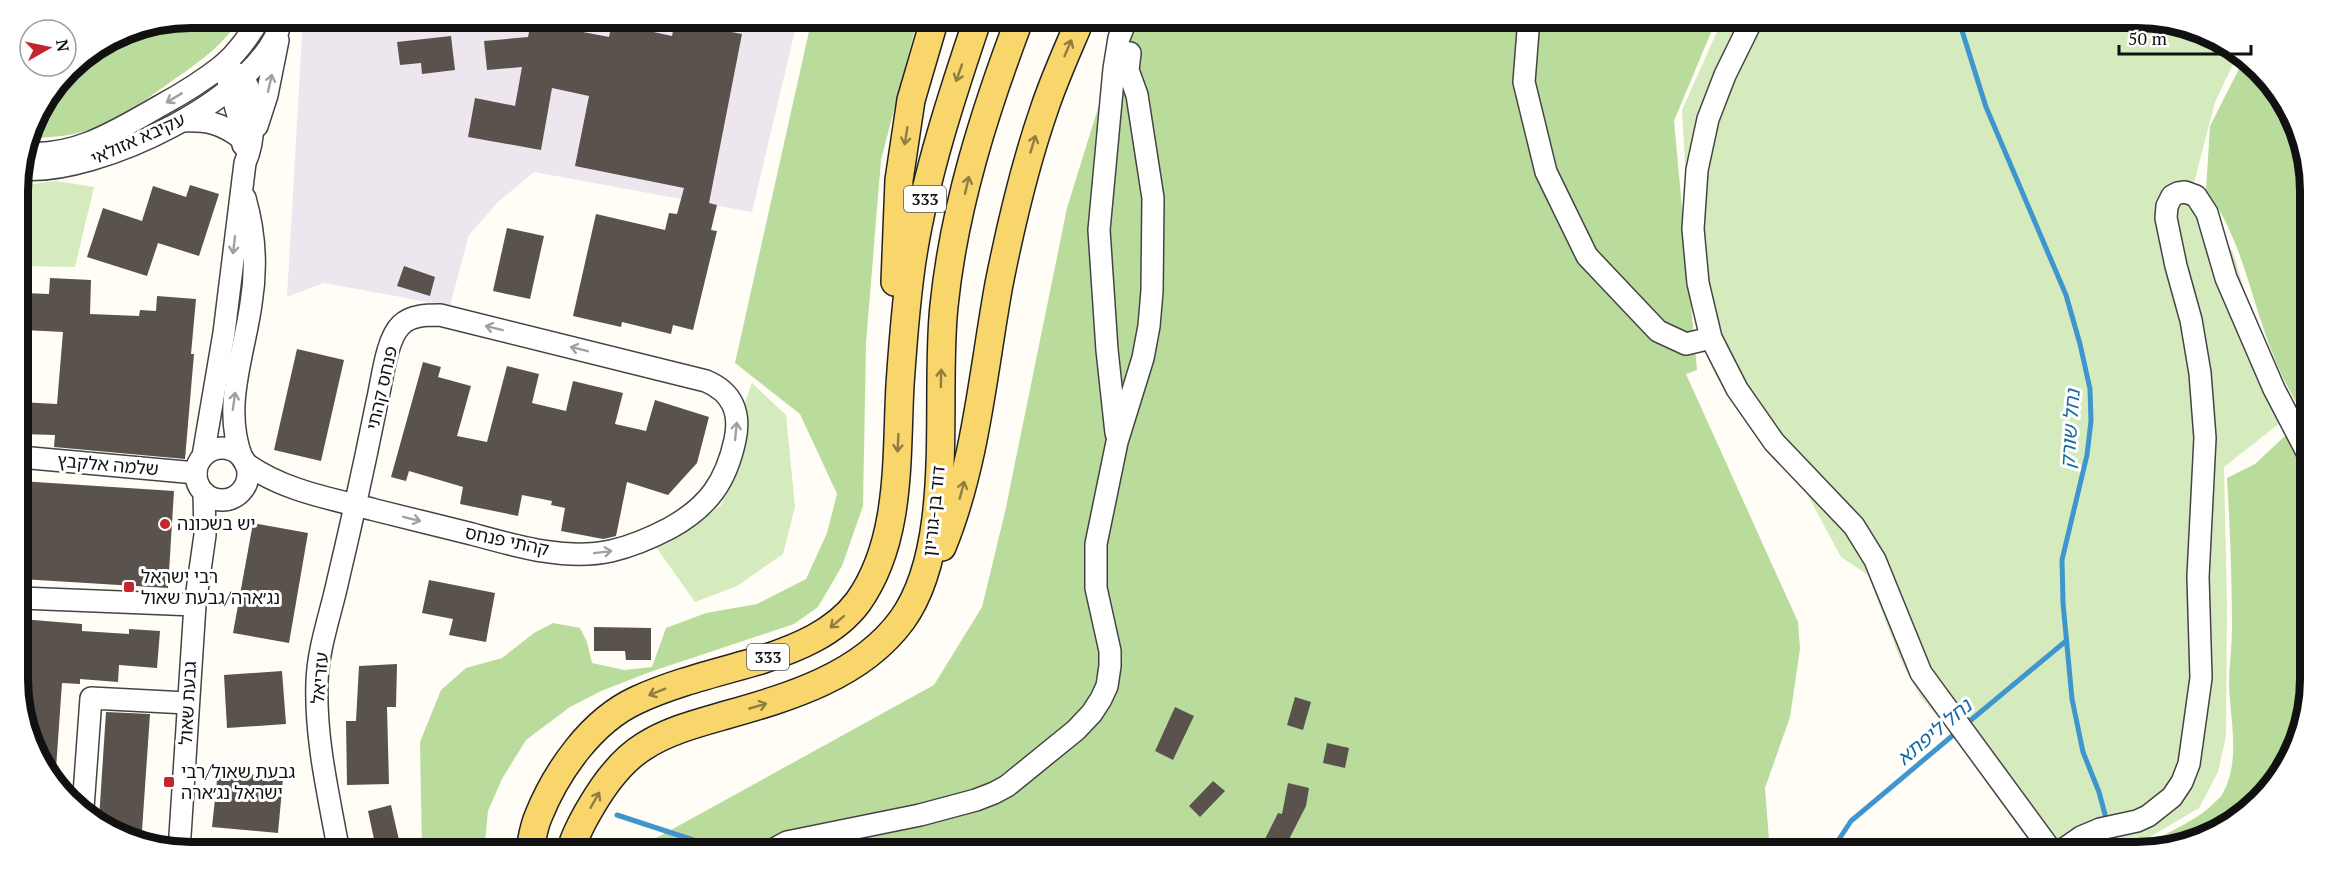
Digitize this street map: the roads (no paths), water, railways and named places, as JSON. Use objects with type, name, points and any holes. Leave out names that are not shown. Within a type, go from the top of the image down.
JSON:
[{"type":"main road","points":[[900,385],[894,272],[899,180],[911,100],[932,29]]},
{"type":"main road","name":"333","points":[[532,842],[537,820],[553,783],[576,750],[604,723],[634,701],[665,689],[785,652],[812,640],[835,626],[856,604],[875,575],[886,541],[896,483],[905,317],[913,253],[931,169],[974,29]]},
{"type":"main road","name":"דוד בן-גוריון","points":[[574,842],[584,818],[600,791],[619,766],[643,747],[671,732],[775,701],[817,685],[855,663],[882,642],[903,619],[919,589],[935,527],[939,476],[944,306],[953,250],[966,186],[983,122],[1016,29]]},
{"type":"main road","points":[[903,619],[924,586],[939,556],[961,494],[1009,239],[1031,152],[1055,79],[1076,29]]},
{"type":"street","points":[[248,138],[239,119],[237,85],[223,65],[253,29]]},
{"type":"street","points":[[237,85],[267,53],[278,29]]},
{"type":"street","points":[[280,29],[267,95],[248,138],[224,333],[196,480],[204,493],[217,500],[262,487],[291,488]]},
{"type":"street","points":[[1117,442],[1107,350],[1100,230],[1114,69],[1123,29]]},
{"type":"street","points":[[1528,29],[1524,82],[1546,172],[1587,256],[1658,331],[1686,344],[1712,338]]},
{"type":"street","points":[[1748,29],[1725,75],[1708,119],[1696,171],[1692,229],[1698,283],[1712,338],[1737,389],[1774,442],[1854,526],[1875,560],[1921,673],[2045,842]]},
{"type":"street","points":[[787,842],[920,815],[994,793],[1007,786],[1076,730],[1092,713],[1107,686],[1110,651],[1096,588],[1095,559],[1102,509],[1117,442],[1143,358],[1149,326],[1154,256],[1153,198],[1137,95],[1128,70],[1130,53]]},
{"type":"street","name":"עקיבא אזולאי","points":[[33,153],[77,148],[101,140],[175,98],[223,65]]},
{"type":"street","name":"עקיבא אזולאי","points":[[30,169],[46,169],[89,162],[114,153],[182,121],[237,85]]},
{"type":"street","points":[[182,121],[215,122],[248,138]]},
{"type":"street","points":[[237,494],[247,477],[234,433],[233,407],[251,305],[255,255],[250,218],[242,187]]},
{"type":"street","points":[[2074,842],[2100,829],[2138,821],[2148,816],[2172,797],[2182,782],[2189,764],[2202,678],[2198,577],[2205,438],[2200,373],[2191,320],[2171,246],[2166,218],[2167,206],[2172,196],[2184,192],[2196,196],[2207,213],[2226,278],[2274,389],[2300,439]]},
{"type":"street","name":"פנחס קהתי","points":[[356,505],[387,356],[394,335],[401,325],[424,315],[440,315],[551,342]]},
{"type":"street","points":[[224,333],[230,334],[237,343],[241,359]]},
{"type":"street","name":"קהתי פנחס","points":[[356,505],[533,550],[580,554],[609,551],[650,540],[699,509],[718,487],[730,460],[737,428],[736,413],[732,402],[720,387],[706,381],[551,342]]},
{"type":"street","points":[[199,465],[212,450],[223,448],[233,451],[265,477],[291,488],[356,505]]},
{"type":"street","name":"שלמה אלקבץ","points":[[28,457],[199,465]]},
{"type":"street","name":"גבעת שאול","points":[[179,842],[195,605],[204,555],[204,493]]},
{"type":"street","name":"גבעת שאול","points":[[204,555],[221,517],[237,494]]},
{"type":"street","name":"עזריאל","points":[[337,842],[322,764],[317,715],[317,679],[323,643],[356,505]]},
{"type":"street","points":[[28,598],[195,605]]},
{"type":"street","points":[[83,801],[91,698],[187,703]]},
{"type":"waterway","name":"נחל שורק","points":[[1961,29],[1986,107],[2066,295],[2090,389],[2091,421],[2087,455],[2062,560],[2063,603],[2072,699],[2083,752],[2099,792],[2107,822]]},
{"type":"waterway","name":"נחל ליפתא","points":[[1965,725],[2066,641]]},
{"type":"waterway","name":"נחל ליפתא","points":[[1837,842],[1851,821],[1958,731]]},
{"type":"waterway","points":[[617,815],[699,842]]},
{"type":"place","name":"יש בשכונה","points":[[165,524]]},
{"type":"place","name":"רבי ישראל נג׳ארה/גבעת שאול","points":[[129,587]]},
{"type":"place","name":"גבעת שאול/רבי ישראל נג׳ארה","points":[[169,782]]}]
